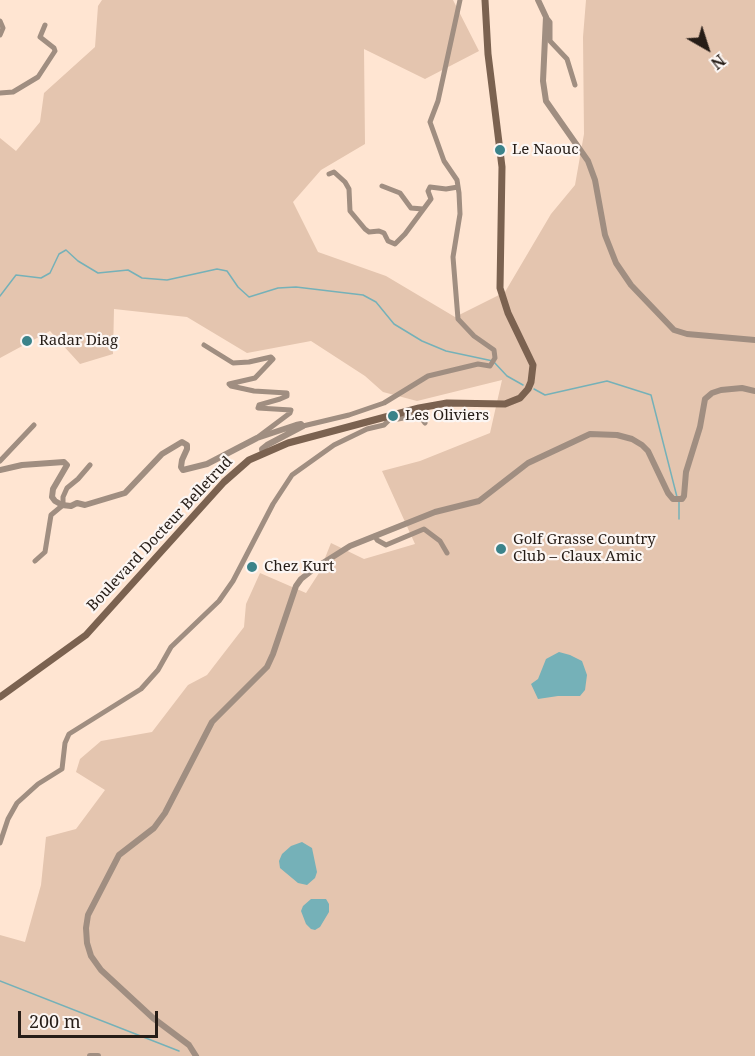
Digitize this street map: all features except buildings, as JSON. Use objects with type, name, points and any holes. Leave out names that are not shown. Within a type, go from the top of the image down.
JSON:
[{"type":"main road","name":"Boulevard Docteur Belletrud","points":[[0,697],[86,634],[224,482],[241,466],[263,453],[288,443],[419,408],[447,403],[505,404],[520,398],[528,389],[533,365],[508,313],[500,288],[502,167],[488,54],[485,0]]},
{"type":"street","points":[[263,453],[262,449],[267,445],[303,426],[384,403],[428,376],[478,364],[490,366],[495,358],[494,350],[474,336],[458,319],[453,256],[460,214],[457,180],[444,161],[429,122],[438,101],[460,0]]},
{"type":"street","points":[[538,0],[550,22],[550,41],[567,59],[574,85]]},
{"type":"street","points":[[546,17],[543,81],[546,101],[588,161],[595,180],[605,235],[615,263],[631,285],[674,330],[687,334],[755,340]]},
{"type":"street","points":[[0,21],[3,28],[0,35]]},
{"type":"street","points":[[0,93],[13,92],[38,76],[55,51],[40,37],[45,25]]},
{"type":"street","points":[[329,174],[334,172],[345,182],[349,189],[350,211],[365,229],[369,232],[384,233],[388,241],[395,244],[431,199],[428,191],[430,188],[458,187]]},
{"type":"street","points":[[382,186],[400,193],[411,208],[423,209]]},
{"type":"street","points":[[204,345],[233,363],[271,357],[273,359],[255,378],[229,384],[254,391],[287,393],[287,396],[280,399],[259,405],[258,408],[291,410],[257,438]]},
{"type":"street","points":[[196,1056],[189,1046],[153,1018],[101,970],[87,943],[87,915],[119,855],[154,828],[165,813],[212,722],[267,667],[296,586],[301,579],[333,556],[375,536],[435,512],[479,501],[528,463],[590,434],[617,435],[632,439],[642,445],[648,452],[668,493],[677,499],[684,496],[686,472],[700,427],[705,399],[711,393],[721,390],[742,388],[755,391]]},
{"type":"street","points":[[0,843],[8,819],[21,798],[38,784],[63,769],[65,743],[69,734],[141,688],[158,670],[171,647],[219,601],[233,581],[273,504],[292,475],[334,445],[367,429],[384,425],[393,416],[398,419],[418,415],[425,423]]},
{"type":"street","points":[[0,461],[34,425]]},
{"type":"street","points":[[0,471],[22,465],[64,462],[67,465],[52,492],[55,501],[63,505],[71,506],[77,503],[85,505],[125,493],[162,454],[182,442],[187,445],[182,460],[183,470],[207,464],[257,438],[296,425],[303,426]]},
{"type":"street","points":[[63,505],[63,497],[67,488],[90,465]]},
{"type":"street","points":[[35,561],[45,552],[51,515],[63,505]]},
{"type":"street","points":[[375,536],[377,540],[386,545],[424,529],[440,541],[447,553]]},
{"type":"street","points":[[90,1056],[98,1056]]},
{"type":"shaded area","points":[[102,0],[453,0],[479,51],[425,79],[364,49],[365,144],[321,170],[293,202],[318,252],[386,276],[455,317],[505,292],[551,214],[575,185],[584,134],[583,37],[586,0],[755,0],[755,1056],[0,1056],[0,935],[25,942],[41,885],[46,837],[76,829],[105,790],[76,772],[80,759],[101,741],[152,732],[188,685],[207,675],[244,627],[246,604],[260,573],[306,593],[319,573],[331,543],[364,559],[415,544],[382,471],[420,461],[490,433],[502,380],[417,401],[383,392],[365,376],[311,341],[247,353],[187,317],[114,309],[113,354],[80,364],[50,331],[0,358],[0,138],[16,151],[40,122],[44,93],[95,47],[98,6]]},
{"type":"water","points":[[559,652],[582,661],[587,675],[585,690],[580,696],[538,699],[531,684],[538,679],[546,659]]},
{"type":"water","points":[[302,842],[312,848],[317,872],[315,878],[307,885],[298,883],[280,868],[279,861],[282,854],[291,846]]},
{"type":"water","points":[[311,899],[326,899],[329,904],[329,912],[320,927],[315,930],[306,924],[301,911]]},
{"type":"waterway","points":[[0,296],[16,275],[41,278],[50,273],[59,254],[66,250],[78,261],[98,273],[128,270],[142,278],[167,280],[217,269],[227,271],[238,287],[249,297],[278,288],[296,287],[363,295],[376,302],[394,324],[422,341],[446,351],[493,361],[507,376],[523,385]]},
{"type":"waterway","points":[[534,389],[545,395],[607,381],[651,395],[677,497]]},
{"type":"waterway","points":[[679,502],[679,519]]},
{"type":"waterway","points":[[0,981],[179,1051]]},
{"type":"place","name":"Le Naouc","points":[[500,150]]},
{"type":"place","name":"Radar Diag","points":[[27,341]]},
{"type":"place","name":"Les Oliviers","points":[[393,416]]},
{"type":"place","name":"Golf Grasse Country Club – Claux Amic","points":[[501,549]]},
{"type":"place","name":"Chez Kurt","points":[[252,567]]}]
